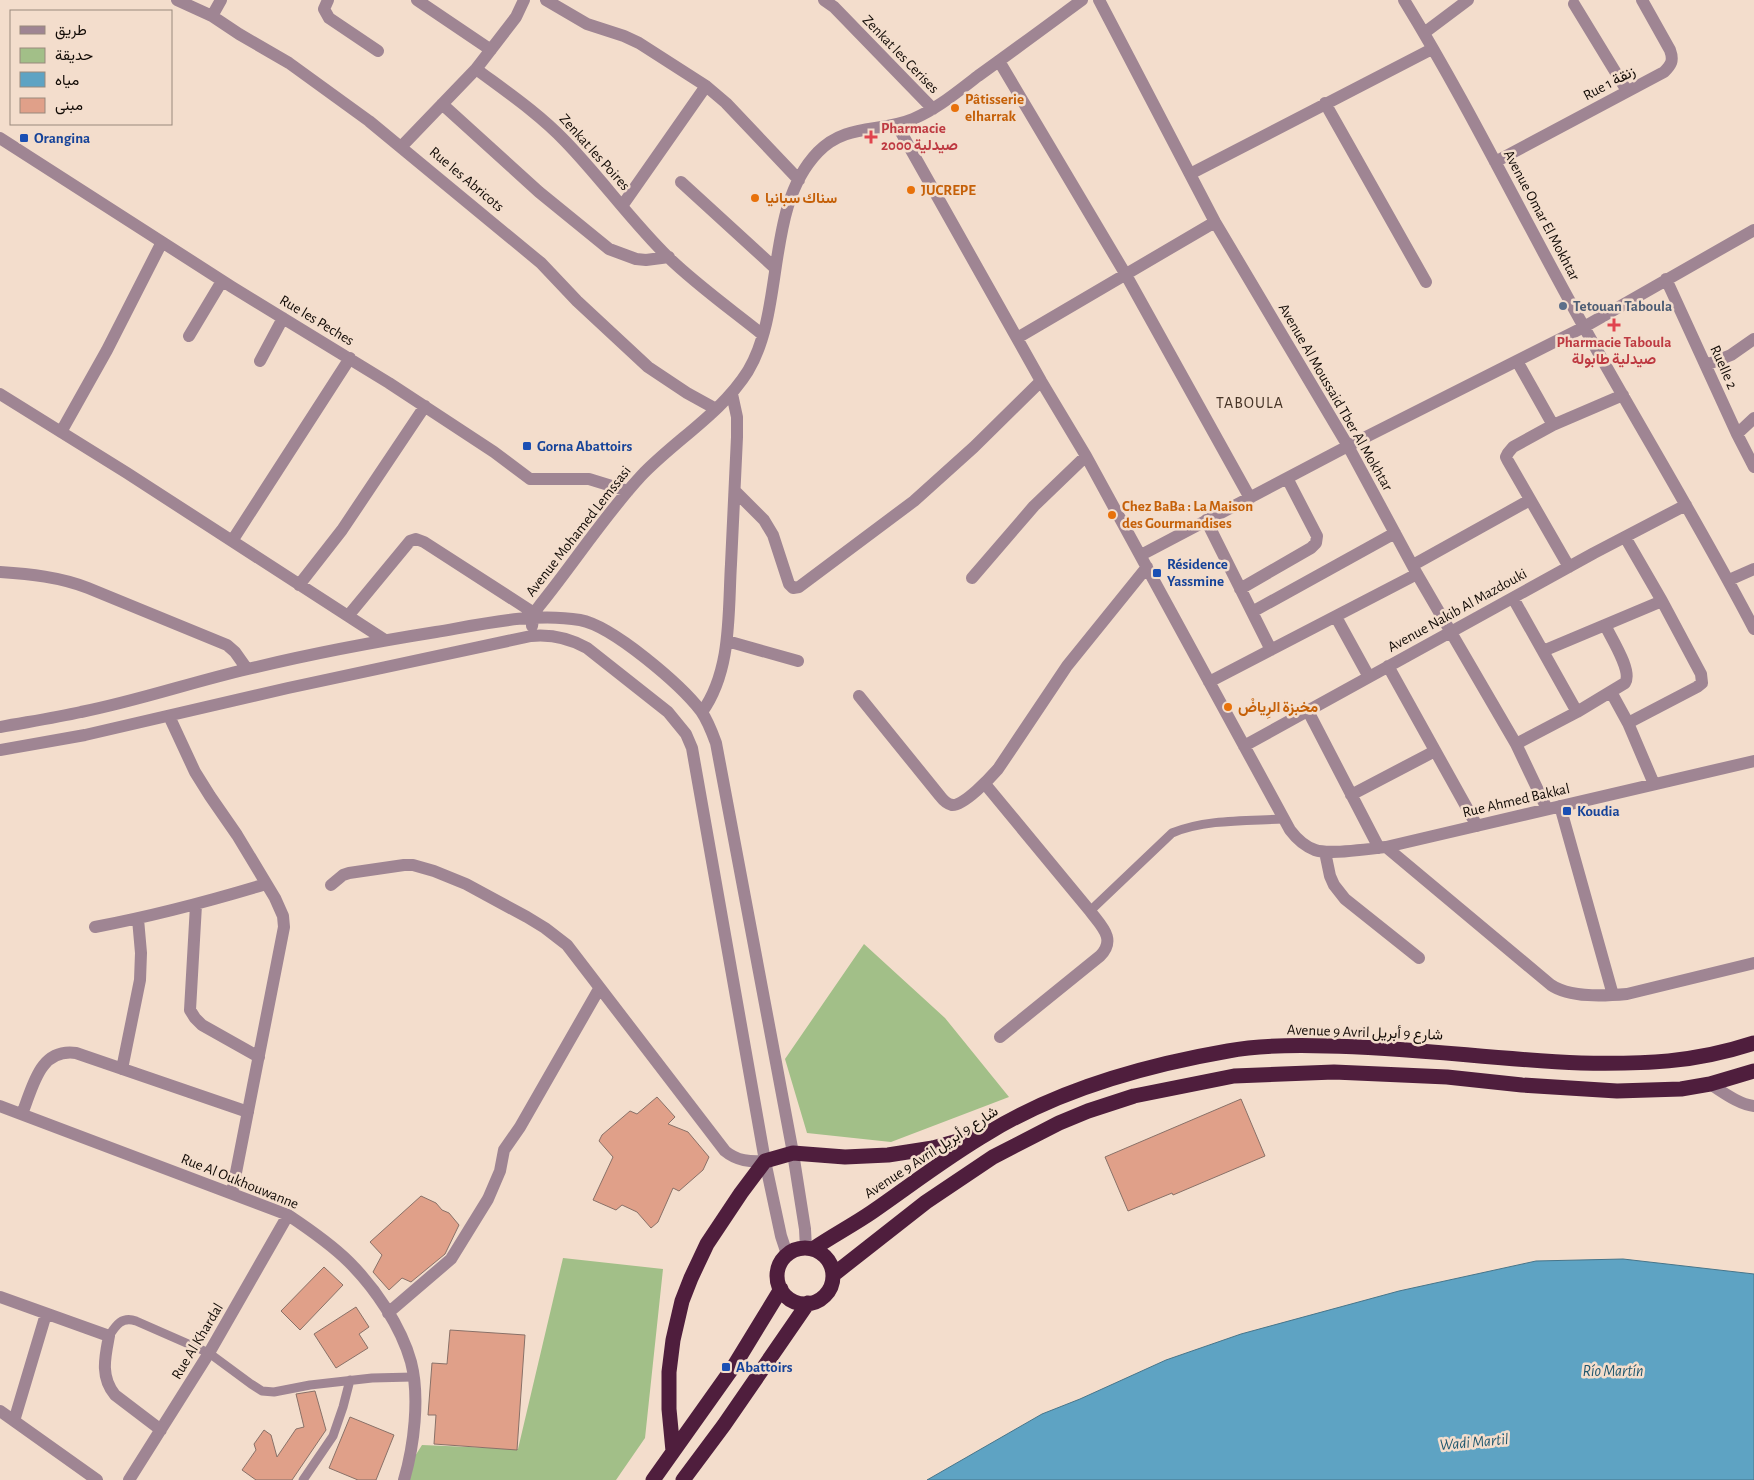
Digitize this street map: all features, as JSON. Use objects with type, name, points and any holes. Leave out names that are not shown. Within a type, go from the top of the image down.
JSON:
[{"type":"highway","name":"Avenue 9 Avril شارع 9 أبريل","points":[[787,1254],[799,1248],[809,1248],[871,1212],[988,1132],[1028,1111],[1082,1088],[1131,1073],[1229,1050],[1283,1046],[1328,1046],[1408,1050],[1538,1061],[1659,1063],[1696,1059],[1754,1043]]},
{"type":"highway","points":[[833,1275],[926,1202],[993,1157],[1058,1123],[1088,1111],[1143,1094],[1234,1076],[1334,1072],[1439,1077],[1617,1091],[1681,1088],[1710,1084],[1754,1071]]},
{"type":"highway","points":[[674,1451],[669,1409],[669,1372],[673,1340],[682,1301],[707,1244],[740,1193],[765,1161],[793,1153],[845,1157],[888,1155],[933,1148],[988,1132]]},
{"type":"highway","points":[[787,1254],[778,1270],[780,1289],[795,1302],[814,1302],[826,1294],[833,1275],[829,1261],[825,1256],[809,1248]]},
{"type":"highway","points":[[653,1480],[734,1366],[780,1289]]},
{"type":"highway","points":[[683,1480],[724,1425],[808,1303]]},
{"type":"street","name":"Rue les Abricots","points":[[177,0],[212,16],[296,67],[401,147],[541,263],[577,301],[648,367],[680,389],[716,408]]},
{"type":"street","points":[[212,16],[221,0]]},
{"type":"street","points":[[328,0],[324,9],[329,18],[378,51]]},
{"type":"street","points":[[418,0],[491,50]]},
{"type":"street","points":[[401,147],[476,69],[516,17],[524,0]]},
{"type":"street","points":[[546,0],[587,24],[639,43],[706,86],[726,103],[799,180]]},
{"type":"street","name":"Avenue Mohamed Lemssasi","points":[[531,636],[533,616],[628,491],[642,475],[732,394],[748,371],[763,335],[786,214],[804,170],[818,153],[839,136],[897,125],[933,109],[1082,0]]},
{"type":"street","name":"Avenue Al Moussaid Tber Al Mokhtar","points":[[1098,0],[1215,222],[1348,446],[1415,569],[1554,807],[1613,995]]},
{"type":"street","name":"Avenue Omar El Mokhtar","points":[[1404,0],[1424,33],[1584,327],[1729,580],[1754,629]]},
{"type":"street","points":[[1424,33],[1468,0]]},
{"type":"street","name":"Rue 1 زنقة","points":[[1495,162],[1664,72],[1672,62],[1673,57],[1642,0]]},
{"type":"street","name":"Zenkat les Cerises","points":[[833,2],[933,109]]},
{"type":"street","points":[[1574,4],[1627,92]]},
{"type":"street","points":[[1190,174],[1432,49]]},
{"type":"street","points":[[999,61],[1126,275],[1250,498]]},
{"type":"street","name":"Zenkat les Poires","points":[[476,69],[543,119],[579,156],[668,257],[763,335]]},
{"type":"street","points":[[622,206],[706,86]]},
{"type":"street","points":[[1326,103],[1426,282]]},
{"type":"street","points":[[442,104],[539,192],[609,249],[636,259],[646,260],[668,257]]},
{"type":"street","name":"Rue Ahmed Bakkal","points":[[897,125],[1086,456],[1283,818],[1296,838],[1305,845],[1325,852],[1382,848],[1754,761]]},
{"type":"street","name":"Rue les Peches","points":[[0,138],[222,281],[350,358],[494,452],[530,480],[589,479],[628,491]]},
{"type":"street","points":[[681,182],[775,268]]},
{"type":"street","points":[[1017,338],[1215,222]]},
{"type":"street","points":[[1141,555],[1348,446],[1584,327],[1754,230]]},
{"type":"street","points":[[61,432],[107,350],[162,242]]},
{"type":"street","name":"Ruelle 2","points":[[1666,279],[1754,467]]},
{"type":"street","points":[[189,336],[222,281]]},
{"type":"street","points":[[260,361],[283,318]]},
{"type":"street","points":[[1706,365],[1731,355],[1754,339]]},
{"type":"street","points":[[232,541],[350,358]]},
{"type":"street","points":[[1517,361],[1553,425]]},
{"type":"street","points":[[735,491],[764,520],[773,535],[789,584],[793,588],[799,587],[914,501],[974,447],[1042,381]]},
{"type":"street","points":[[0,394],[385,640]]},
{"type":"street","points":[[702,712],[710,701],[720,674],[726,641],[735,491],[736,417],[732,394]]},
{"type":"street","points":[[1569,567],[1506,457],[1513,447],[1553,425],[1623,395]]},
{"type":"street","points":[[299,585],[342,530],[424,406]]},
{"type":"street","points":[[1737,434],[1754,418]]},
{"type":"street","points":[[972,578],[1034,506],[1086,456]]},
{"type":"street","points":[[1240,589],[1311,548],[1316,543],[1317,536],[1287,478]]},
{"type":"street","points":[[1209,682],[1336,617],[1530,500]]},
{"type":"street","name":"Avenue Nakib Al Mazdouki","points":[[1244,746],[1569,567],[1686,505]]},
{"type":"street","points":[[1206,520],[1271,650]]},
{"type":"street","points":[[1252,612],[1396,533]]},
{"type":"street","points":[[1625,537],[1701,674],[1702,682],[1697,687],[1628,723]]},
{"type":"street","points":[[348,616],[410,541],[416,539],[424,542],[533,616]]},
{"type":"street","points":[[859,696],[945,801],[954,805],[959,803],[985,784],[998,769],[1083,645],[1147,567]]},
{"type":"street","points":[[1729,580],[1754,569]]},
{"type":"street","points":[[0,572],[70,581],[88,588],[227,645],[235,652],[247,669]]},
{"type":"street","points":[[1513,598],[1576,712]]},
{"type":"street","points":[[1543,651],[1662,601]]},
{"type":"street","points":[[0,727],[82,712],[247,669],[385,640],[533,616],[581,620],[596,625],[610,633],[673,681],[702,712],[710,726],[716,743],[809,1248]]},
{"type":"street","points":[[1336,617],[1369,677]]},
{"type":"street","points":[[1516,744],[1625,683],[1628,675],[1605,625]]},
{"type":"street","points":[[0,750],[40,744],[531,636],[545,634],[559,636],[575,641],[587,648],[668,712],[686,734],[692,748],[765,1161],[781,1236],[787,1254]]},
{"type":"street","points":[[726,641],[798,661]]},
{"type":"street","points":[[1388,666],[1477,826]]},
{"type":"street","points":[[1611,692],[1628,723],[1654,784]]},
{"type":"street","points":[[1308,711],[1351,795],[1382,848],[1557,989],[1571,993],[1613,995],[1637,992],[1754,963]]},
{"type":"street","points":[[169,716],[195,772],[238,835],[266,884],[280,910],[284,927],[232,1193]]},
{"type":"street","points":[[1351,795],[1435,751]]},
{"type":"street","points":[[985,784],[1090,911],[1108,938],[1106,950],[1000,1037]]},
{"type":"street","points":[[1325,852],[1330,876],[1334,885],[1345,899],[1419,958]]},
{"type":"street","points":[[331,885],[343,875],[349,873],[413,865],[439,873],[483,893],[545,928],[567,945],[725,1151],[731,1156],[744,1160],[765,1161]]},
{"type":"street","points":[[95,927],[196,905],[266,884]]},
{"type":"street","points":[[196,905],[190,1010],[194,1018],[202,1025],[259,1057]]},
{"type":"street","points":[[122,1069],[140,980],[141,953],[138,919]]},
{"type":"street","points":[[388,1313],[451,1259],[488,1199],[500,1171],[504,1150],[520,1127],[600,989]]},
{"type":"street","points":[[22,1114],[41,1069],[48,1059],[58,1054],[76,1054],[248,1112]]},
{"type":"street","points":[[1710,1084],[1739,1102],[1754,1106]]},
{"type":"street","name":"Rue Al Oukhouwanne","points":[[0,1106],[288,1215],[348,1261],[388,1313],[404,1343],[411,1363],[414,1418],[409,1463],[404,1480]]},
{"type":"street","name":"Rue Al Khardal","points":[[129,1480],[209,1352],[288,1215]]},
{"type":"street","points":[[0,1296],[109,1336],[104,1372],[110,1389],[115,1396],[161,1430]]},
{"type":"street","points":[[14,1421],[46,1314]]},
{"type":"street","points":[[0,1411],[97,1480]]},
{"type":"lane","points":[[1090,911],[1172,833],[1202,824],[1283,818]]},
{"type":"lane","points":[[109,1336],[118,1323],[129,1319],[209,1352],[250,1384],[262,1390],[274,1392],[350,1380],[413,1377]]},
{"type":"lane","points":[[303,1480],[333,1436],[344,1407],[350,1380]]},
{"type":"green space","points":[[864,944],[945,1018],[1009,1097],[891,1142],[807,1133],[785,1059]]},
{"type":"green space","points":[[563,1258],[663,1269],[645,1438],[616,1480],[400,1480],[422,1445],[518,1449]]},
{"type":"water","name":"Río Martín","points":[[1623,1259],[1754,1274],[1754,1480],[927,1480],[1042,1414],[1166,1360],[1241,1334],[1399,1291],[1536,1261]]},
{"type":"building","points":[[657,1097],[675,1117],[668,1124],[688,1132],[709,1157],[703,1170],[679,1191],[673,1188],[658,1222],[651,1228],[637,1212],[622,1205],[616,1210],[593,1200],[613,1157],[599,1141],[602,1135],[630,1111],[637,1114]]},
{"type":"building","points":[[1241,1099],[1265,1156],[1173,1195],[1172,1193],[1128,1211],[1105,1157]]},
{"type":"building","points":[[421,1196],[436,1203],[442,1210],[449,1213],[459,1225],[445,1254],[411,1282],[402,1278],[389,1290],[373,1272],[382,1255],[370,1242]]},
{"type":"building","points":[[324,1267],[343,1285],[300,1330],[281,1311]]},
{"type":"building","points":[[356,1307],[369,1327],[359,1334],[368,1348],[336,1368],[314,1334]]},
{"type":"building","points":[[450,1330],[525,1335],[517,1450],[434,1444],[436,1415],[428,1415],[432,1363],[447,1364]]},
{"type":"building","points":[[315,1391],[326,1430],[292,1480],[256,1480],[242,1470],[256,1450],[254,1444],[264,1430],[271,1435],[277,1457],[296,1429],[304,1427],[296,1394]]},
{"type":"building","points":[[350,1417],[394,1435],[376,1480],[358,1480],[329,1468]]},
{"type":"place","name":"Pâtisserie elharrak","points":[[955,108]]},
{"type":"place","name":"Pharmacie 2000 صيدلية","points":[[871,137]]},
{"type":"place","name":"Orangina","points":[[24,138]]},
{"type":"place","name":"JUCREPE","points":[[911,190]]},
{"type":"place","name":"سناك سبانيا","points":[[755,198]]},
{"type":"place","name":"Tetouan Taboula","points":[[1563,306]]},
{"type":"place","name":"Pharmacie Taboula صيدلية طابولة","points":[[1614,325]]},
{"type":"place","name":"Gorna Abattoirs","points":[[527,446]]},
{"type":"place","name":"Chez BaBa : La Maison des Gourmandises","points":[[1112,515]]},
{"type":"place","name":"Résidence Yassmine","points":[[1157,573]]},
{"type":"place","name":"مخبزة الرِياضْ","points":[[1228,707]]},
{"type":"place","name":"Koudia","points":[[1567,811]]},
{"type":"place","name":"Abattoirs","points":[[726,1367]]},
{"type":"district","name":"TABOULA","points":[[1250,402]]},
{"type":"water label","name":"Wadi Martil","points":[[1474,1441]]}]
